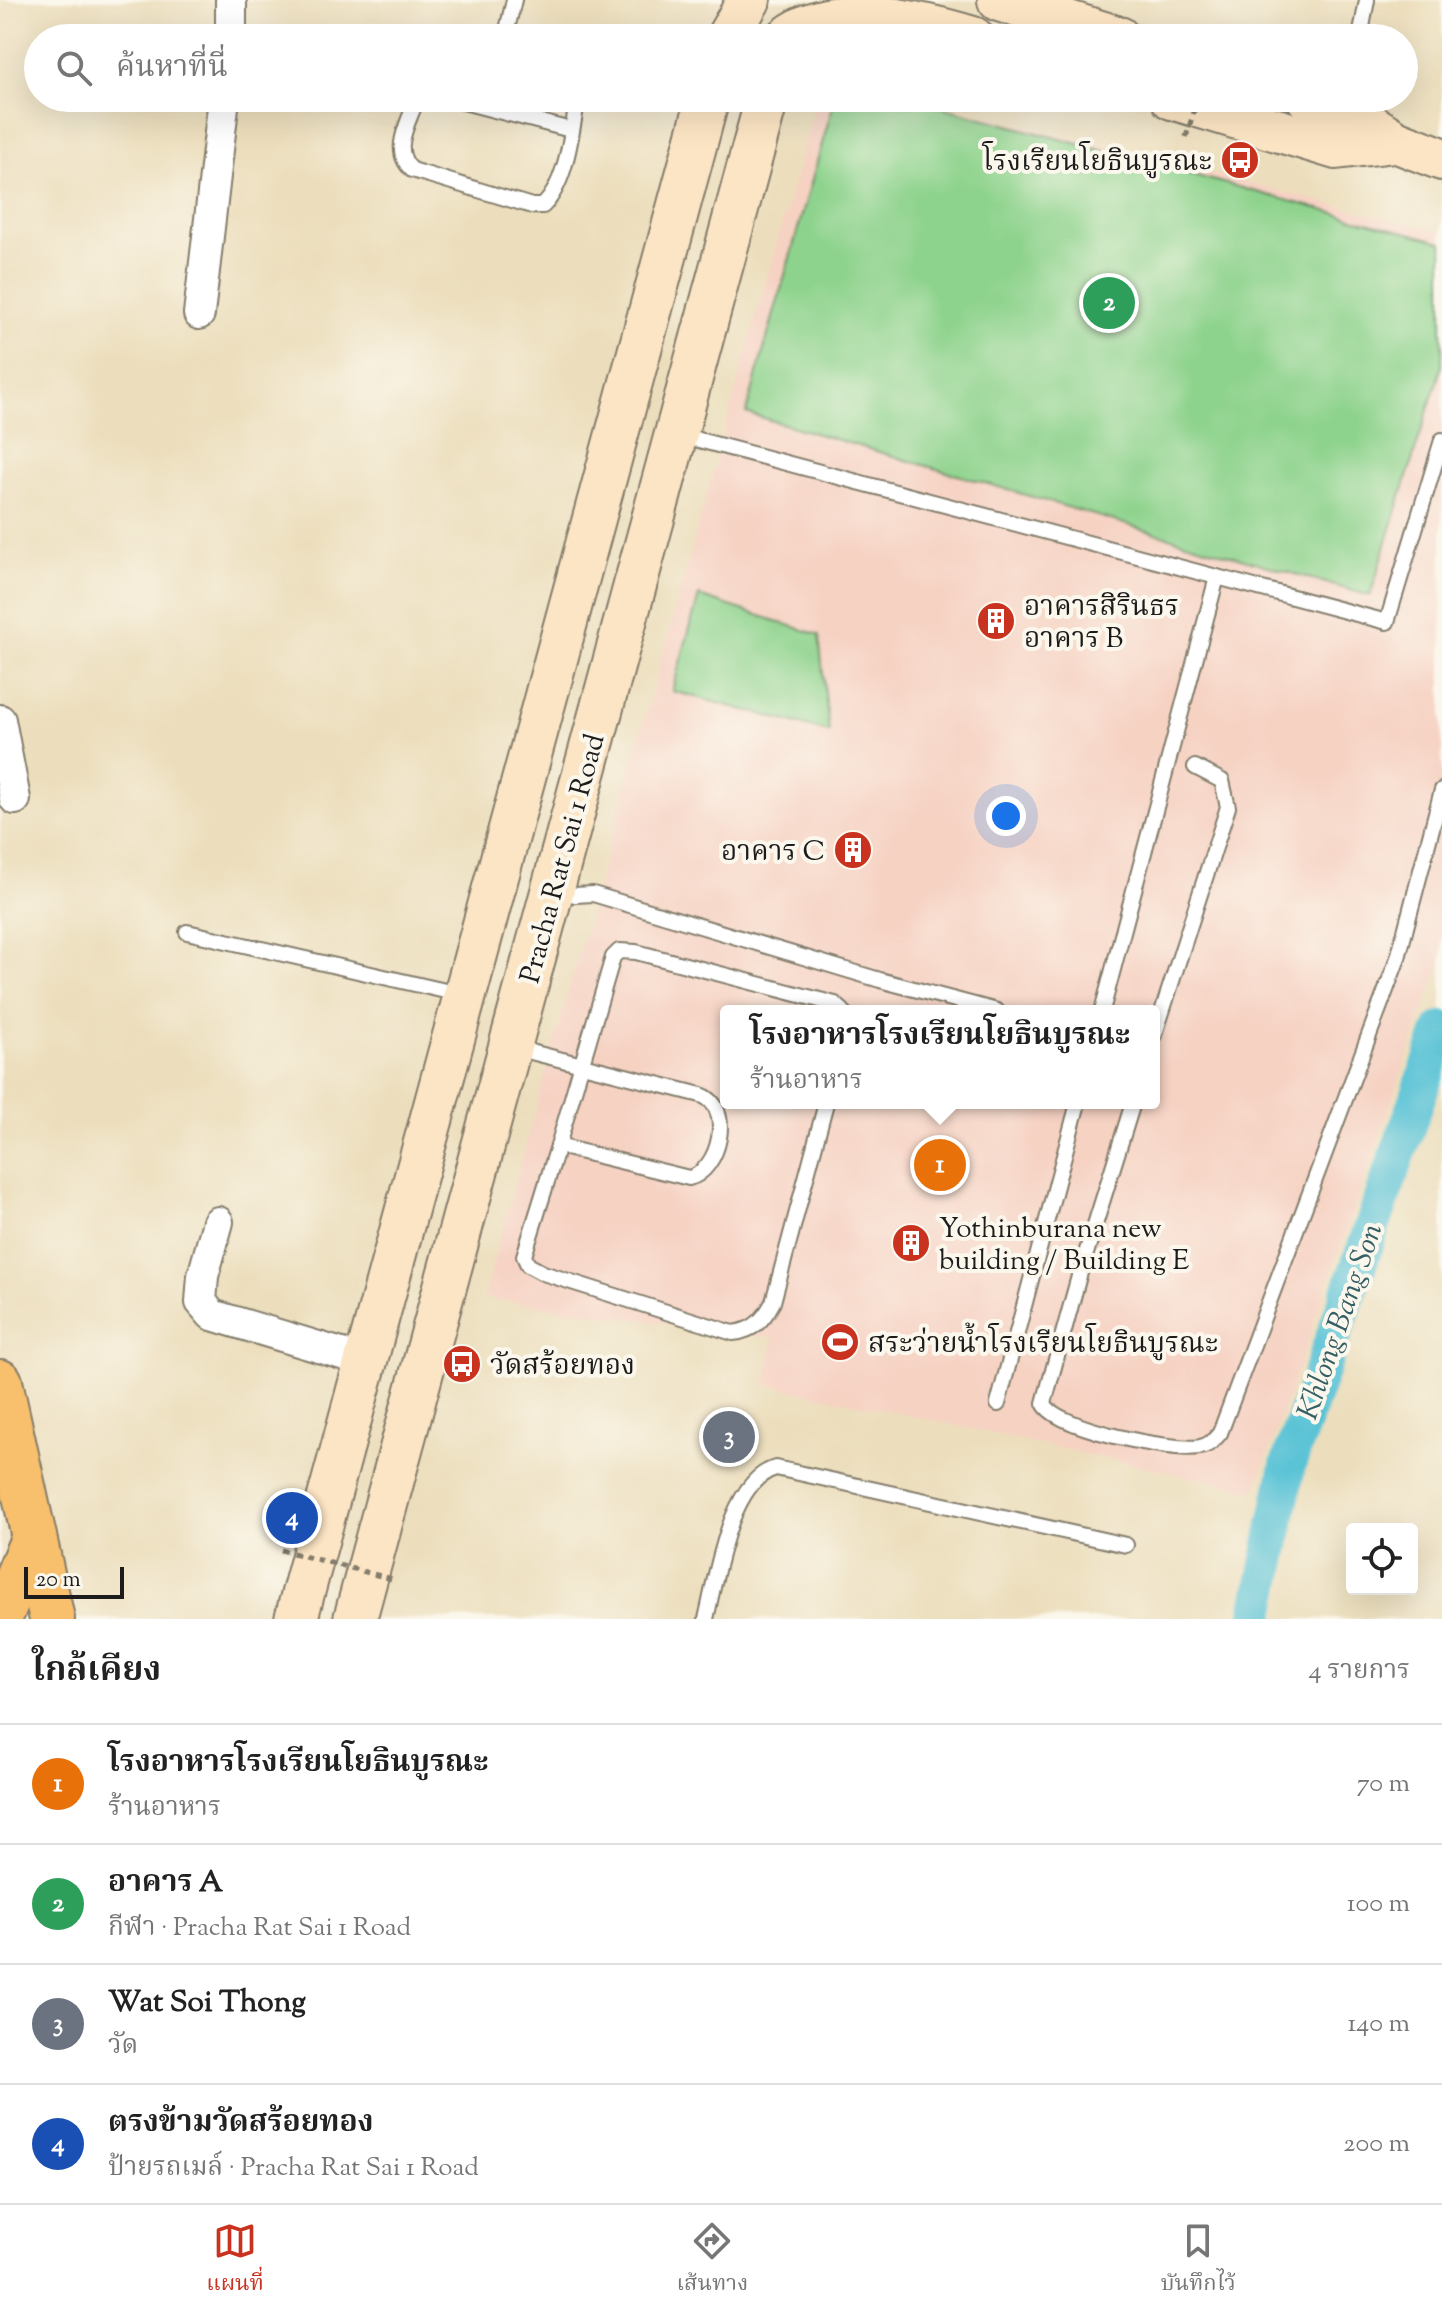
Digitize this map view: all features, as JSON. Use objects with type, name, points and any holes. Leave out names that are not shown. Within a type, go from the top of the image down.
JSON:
[{"type":"highway","points":[[0,1382],[52,1619]]},
{"type":"highway","points":[[0,1617],[34,1537]]},
{"type":"main road","points":[[999,0],[1063,10],[1091,24]]},
{"type":"main road","points":[[801,24],[823,10],[852,8],[876,10],[924,24]]},
{"type":"main road","points":[[296,1619],[704,112]]},
{"type":"main road","name":"Pracha Rat Sai 1 Road","points":[[355,1619],[763,112]]},
{"type":"main road","points":[[1218,112],[1336,148],[1395,141]]},
{"type":"main road","points":[[1349,112],[1395,141],[1442,159]]},
{"type":"main road","points":[[460,1005],[481,1038],[513,1037]]},
{"type":"main road","points":[[429,1121],[452,1107],[464,1107],[472,1111],[487,1134]]},
{"type":"street","points":[[231,0],[231,24]]},
{"type":"street","points":[[199,314],[222,112]]},
{"type":"street","points":[[0,720],[15,799]]},
{"type":"street","points":[[218,1222],[203,1276],[201,1302],[212,1315],[365,1361]]},
{"type":"lane","points":[[508,24],[514,0]]},
{"type":"lane","points":[[1363,24],[1367,0]]},
{"type":"lane","points":[[412,112],[399,150],[401,160],[412,170],[532,206],[543,206],[551,198],[575,112]]},
{"type":"lane","points":[[502,112],[571,130]]},
{"type":"lane","points":[[676,434],[1387,622],[1442,440]]},
{"type":"lane","points":[[1104,1005],[1217,577]]},
{"type":"lane","points":[[1160,1018],[1228,807],[1222,781],[1195,767]]},
{"type":"lane","points":[[1131,1109],[1079,1276],[1044,1403],[1053,1416],[1071,1423],[1175,1448],[1201,1447],[1212,1443],[1220,1433],[1393,972],[1442,790]]},
{"type":"lane","points":[[553,889],[575,895],[593,894],[974,1005]]},
{"type":"lane","points":[[187,932],[460,1005]]},
{"type":"lane","points":[[824,1109],[773,1302],[766,1316],[745,1332],[733,1333],[543,1273],[528,1265],[524,1256],[613,957],[619,951],[636,952],[836,1005]]},
{"type":"lane","points":[[513,1037],[580,1065],[709,1097],[717,1107],[720,1119],[717,1145],[705,1170],[689,1178],[558,1146]]},
{"type":"lane","points":[[998,1404],[1076,1109]]},
{"type":"lane","points":[[706,1619],[726,1539],[745,1492],[762,1471],[776,1468],[1126,1545]]},
{"type":"path","points":[[1186,137],[1194,112]]},
{"type":"path","points":[[281,1550],[396,1580]]},
{"type":"shaded area","points":[[813,112],[967,112],[1442,232],[1442,959],[1255,1491],[765,1384],[774,1338],[483,1298]]},
{"type":"green space","points":[[831,112],[960,112],[1442,242],[1442,365],[1370,596],[746,413]]},
{"type":"green space","points":[[699,596],[819,635],[829,732],[672,691]]},
{"type":"waterway","name":"Khlong Bang Son","points":[[1257,1619],[1288,1465],[1442,1029]]},
{"type":"place","name":"โรงเรียนโยธินบูรณะ","points":[[1240,160]]},
{"type":"place","name":"อาคาร A","points":[[1109,303]]},
{"type":"place","name":"อาคารสิรินธร อาคาร B","points":[[996,621]]},
{"type":"place","name":"อาคาร C","points":[[853,850]]},
{"type":"place","name":"โรงอาหารโรงเรียนโยธินบูรณะ","points":[[940,1165]]},
{"type":"place","name":"Yothinburana new building / Building E","points":[[911,1243]]},
{"type":"place","name":"สระว่ายนํ้าโรงเรียนโยธินบูรณะ","points":[[840,1342]]},
{"type":"place","name":"วัดสร้อยทอง","points":[[462,1364]]},
{"type":"place","name":"Wat Soi Thong","points":[[729,1437]]},
{"type":"place","name":"ตรงข้ามวัดสร้อยทอง","points":[[292,1518]]}]
